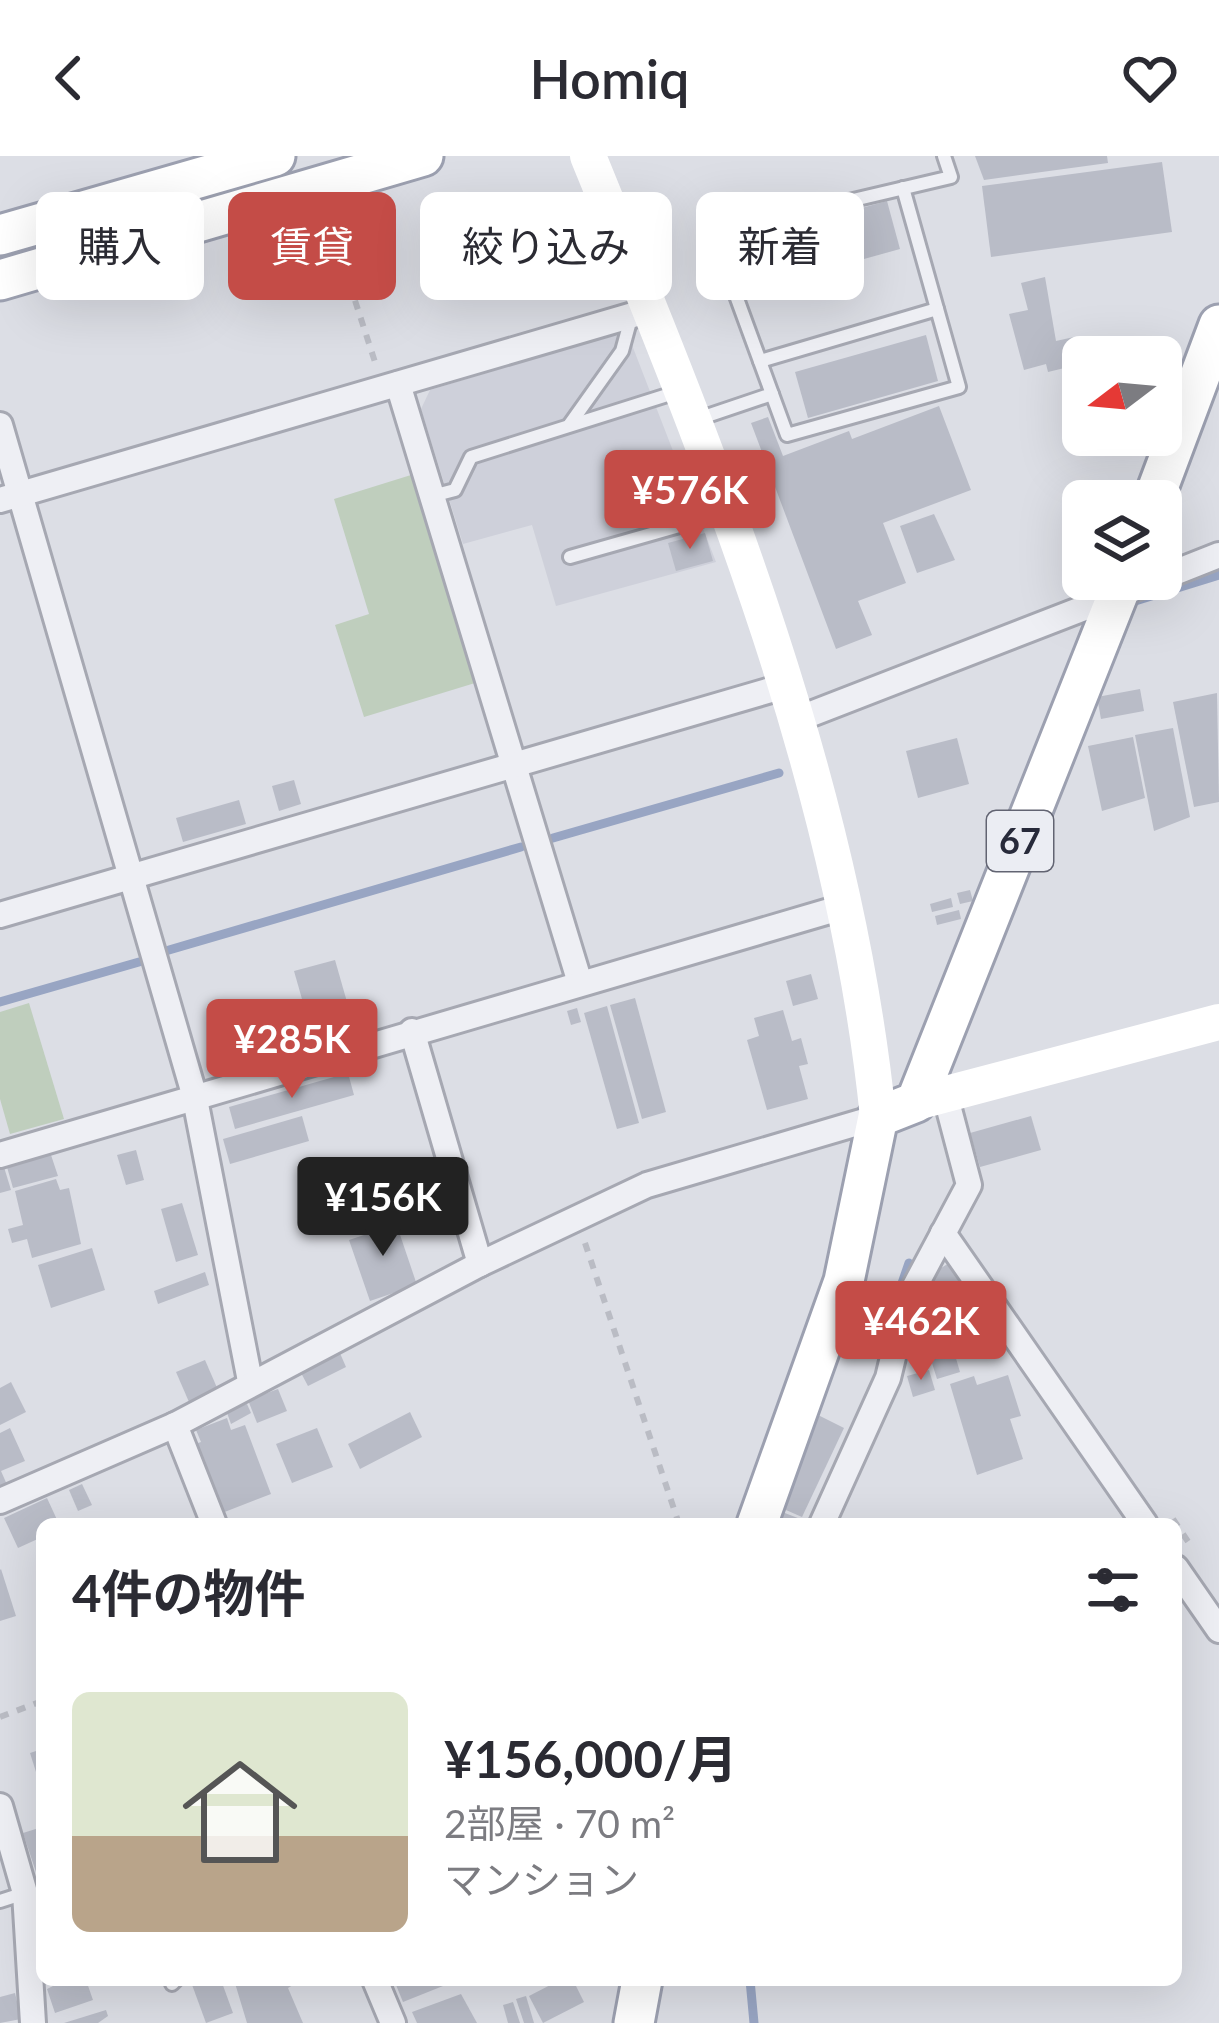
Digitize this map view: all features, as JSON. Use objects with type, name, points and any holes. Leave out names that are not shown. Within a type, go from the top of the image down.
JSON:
[{"type":"main road","points":[[0,235],[275,156]]},
{"type":"main road","points":[[300,192],[423,156]]},
{"type":"main road","points":[[0,280],[228,213]]},
{"type":"main road","points":[[1161,480],[1219,325]]},
{"type":"main road","name":"67","points":[[931,1098],[1116,600]]},
{"type":"main road","points":[[759,1518],[844,1281],[878,1117],[931,1098]]},
{"type":"main road","points":[[634,2023],[641,1986]]},
{"type":"street","points":[[0,1501],[175,1425],[480,1264],[647,1185],[878,1117],[869,1028],[793,702],[687,406],[641,312],[588,156]]},
{"type":"street","points":[[10,497],[641,312]]},
{"type":"street","points":[[390,386],[432,496],[580,983]]},
{"type":"street","points":[[0,425],[10,497],[131,877],[194,1094],[250,1382]]},
{"type":"street","points":[[1182,570],[1219,555]]},
{"type":"street","points":[[0,915],[513,765],[793,702],[1084,600]]},
{"type":"street","points":[[0,1155],[194,1094],[843,907]]},
{"type":"street","points":[[825,1518],[888,1378],[906,1304],[969,1185],[931,1098],[1219,1022]]},
{"type":"street","points":[[412,1031],[480,1264]]},
{"type":"street","points":[[943,1233],[1141,1518]]},
{"type":"street","points":[[175,1425],[212,1518]]},
{"type":"street","points":[[1182,1577],[1219,1630]]},
{"type":"street","points":[[0,1806],[33,2023]]},
{"type":"street","points":[[378,1986],[393,2023]]},
{"type":"lane","points":[[903,188],[959,387],[787,435],[713,232],[903,188],[951,177],[944,156]]},
{"type":"lane","points":[[760,361],[937,309]]},
{"type":"lane","points":[[570,425],[622,351],[641,312]]},
{"type":"lane","points":[[432,496],[455,490],[471,457],[570,425],[772,394]]},
{"type":"lane","points":[[570,557],[726,512]]},
{"type":"path","points":[[356,300],[390,386]]},
{"type":"path","points":[[577,1219],[678,1518]]},
{"type":"path","points":[[0,1717],[36,1703]]},
{"type":"shaded area","points":[[614,334],[632,345],[716,562],[556,606],[532,525],[463,544],[421,409],[430,390]]},
{"type":"green space","points":[[411,475],[475,683],[364,717],[335,625],[369,614],[334,499]]},
{"type":"green space","points":[[29,1003],[64,1119],[10,1134],[0,1099],[0,1012]]},
{"type":"building","points":[[975,156],[1107,156],[1108,163],[984,180]]},
{"type":"building","points":[[1162,162],[1172,232],[991,257],[982,186]]},
{"type":"building","points":[[887,201],[900,249],[864,259],[864,207]]},
{"type":"building","points":[[1045,277],[1056,341],[1062,340],[1062,369],[1048,372],[1046,364],[1024,370],[1009,314],[1028,310],[1021,283]]},
{"type":"building","points":[[926,335],[938,381],[808,418],[795,372]]},
{"type":"building","points":[[939,406],[971,490],[883,523],[906,583],[858,601],[872,635],[836,649],[751,423],[768,417],[783,456],[849,431],[852,439]]},
{"type":"building","points":[[685,481],[694,510],[660,519],[652,490]]},
{"type":"building","points":[[934,514],[955,560],[917,573],[900,526]]},
{"type":"building","points":[[705,533],[713,561],[676,571],[668,543]]},
{"type":"building","points":[[1140,689],[1144,711],[1101,719],[1097,697]]},
{"type":"building","points":[[1217,693],[1219,802],[1194,807],[1173,702]]},
{"type":"building","points":[[1173,728],[1190,817],[1154,831],[1135,735]]},
{"type":"building","points":[[1133,737],[1145,798],[1102,811],[1088,746]]},
{"type":"building","points":[[957,738],[969,784],[918,798],[906,751]]},
{"type":"building","points":[[294,780],[301,804],[279,811],[272,786]]},
{"type":"building","points":[[239,800],[246,824],[183,842],[176,818]]},
{"type":"building","points":[[970,890],[973,901],[960,904],[957,893]]},
{"type":"building","points":[[951,898],[953,907],[932,912],[930,904]]},
{"type":"building","points":[[959,910],[961,919],[937,925],[935,916]]},
{"type":"building","points":[[335,960],[351,1016],[310,1027],[294,971]]},
{"type":"building","points":[[811,974],[818,999],[793,1006],[786,981]]},
{"type":"building","points":[[635,998],[666,1112],[642,1119],[610,1005]]},
{"type":"building","points":[[607,1006],[639,1123],[617,1129],[584,1013]]},
{"type":"building","points":[[577,1008],[581,1022],[571,1025],[567,1011]]},
{"type":"building","points":[[783,1010],[792,1041],[801,1038],[808,1064],[799,1066],[808,1099],[767,1110],[747,1040],[759,1036],[754,1018]]},
{"type":"building","points":[[348,1073],[354,1095],[235,1129],[229,1107]]},
{"type":"building","points":[[302,1116],[309,1141],[230,1164],[223,1139]]},
{"type":"building","points":[[1031,1116],[1041,1150],[980,1167],[970,1133]]},
{"type":"building","points":[[136,1150],[144,1180],[126,1185],[117,1155]]},
{"type":"building","points":[[51,1155],[58,1176],[13,1188],[7,1167]]},
{"type":"building","points":[[4,1167],[11,1190],[0,1193],[0,1168]]},
{"type":"building","points":[[56,1179],[60,1190],[69,1188],[81,1244],[32,1258],[27,1239],[12,1243],[8,1229],[23,1225],[15,1191]]},
{"type":"building","points":[[443,1193],[452,1219],[402,1231],[394,1209]]},
{"type":"building","points":[[182,1203],[198,1255],[176,1262],[161,1209]]},
{"type":"building","points":[[393,1214],[417,1285],[370,1301],[349,1240],[367,1234],[364,1223]]},
{"type":"building","points":[[92,1248],[105,1290],[51,1308],[38,1265]]},
{"type":"building","points":[[954,1260],[976,1294],[971,1299],[978,1322],[954,1329],[944,1297],[922,1295],[933,1273]]},
{"type":"building","points":[[205,1272],[209,1285],[158,1304],[154,1291]]},
{"type":"building","points":[[942,1311],[960,1372],[937,1379],[932,1363],[915,1368],[908,1342],[916,1339],[915,1318]]},
{"type":"building","points":[[981,1323],[988,1347],[963,1354],[957,1330]]},
{"type":"building","points":[[339,1351],[346,1367],[308,1386],[300,1371]]},
{"type":"building","points":[[205,1360],[218,1390],[189,1402],[176,1372]]},
{"type":"building","points":[[929,1370],[935,1390],[913,1397],[907,1376]]},
{"type":"building","points":[[1008,1375],[1021,1416],[1010,1419],[1023,1459],[977,1475],[950,1384],[974,1376],[977,1385]]},
{"type":"building","points":[[11,1382],[26,1412],[0,1425],[0,1388]]},
{"type":"building","points":[[278,1389],[287,1411],[257,1423],[248,1400]]},
{"type":"building","points":[[247,1404],[251,1413],[231,1424],[226,1410]]},
{"type":"building","points":[[410,1412],[422,1437],[360,1469],[348,1444]]},
{"type":"building","points":[[816,1414],[844,1428],[802,1517],[779,1507]]},
{"type":"building","points":[[227,1418],[231,1430],[245,1425],[271,1494],[222,1513],[195,1444],[201,1442],[196,1430]]},
{"type":"building","points":[[10,1428],[25,1461],[1,1471],[8,1487],[0,1490],[0,1433]]},
{"type":"building","points":[[317,1428],[333,1467],[292,1483],[276,1444]]},
{"type":"building","points":[[82,1484],[92,1505],[78,1511],[69,1490]]},
{"type":"building","points":[[47,1498],[56,1518],[36,1518],[36,1540],[18,1548],[4,1518]]},
{"type":"building","points":[[777,1510],[798,1518],[775,1518]]},
{"type":"building","points":[[0,1570],[16,1616],[0,1621]]},
{"type":"building","points":[[36,1829],[36,1872],[23,1833]]},
{"type":"building","points":[[88,1986],[93,2000],[55,2013],[47,1989]]},
{"type":"building","points":[[192,1986],[223,1986],[233,2013],[206,2023]]},
{"type":"building","points":[[236,1986],[291,1986],[288,1988],[303,2023],[247,2023]]},
{"type":"building","points":[[396,1986],[443,1986],[403,2002]]},
{"type":"building","points":[[548,1986],[576,1986],[584,2002],[543,2023],[529,1996]]},
{"type":"building","points":[[15,1993],[21,2019],[0,2023],[0,1997]]},
{"type":"building","points":[[461,1994],[477,2023],[417,2023],[412,2012]]},
{"type":"building","points":[[526,1996],[534,2023],[524,2023],[516,1999]]},
{"type":"building","points":[[513,2002],[520,2023],[508,2023],[503,2005]]},
{"type":"building","points":[[106,2010],[108,2016],[98,2023],[64,2023]]},
{"type":"waterway","points":[[1132,602],[1219,575]]},
{"type":"waterway","points":[[553,838],[779,773]]},
{"type":"waterway","points":[[169,950],[521,847]]},
{"type":"waterway","points":[[0,1002],[139,962]]},
{"type":"waterway","points":[[891,1315],[909,1263]]},
{"type":"waterway","points":[[751,1986],[754,2023]]}]
